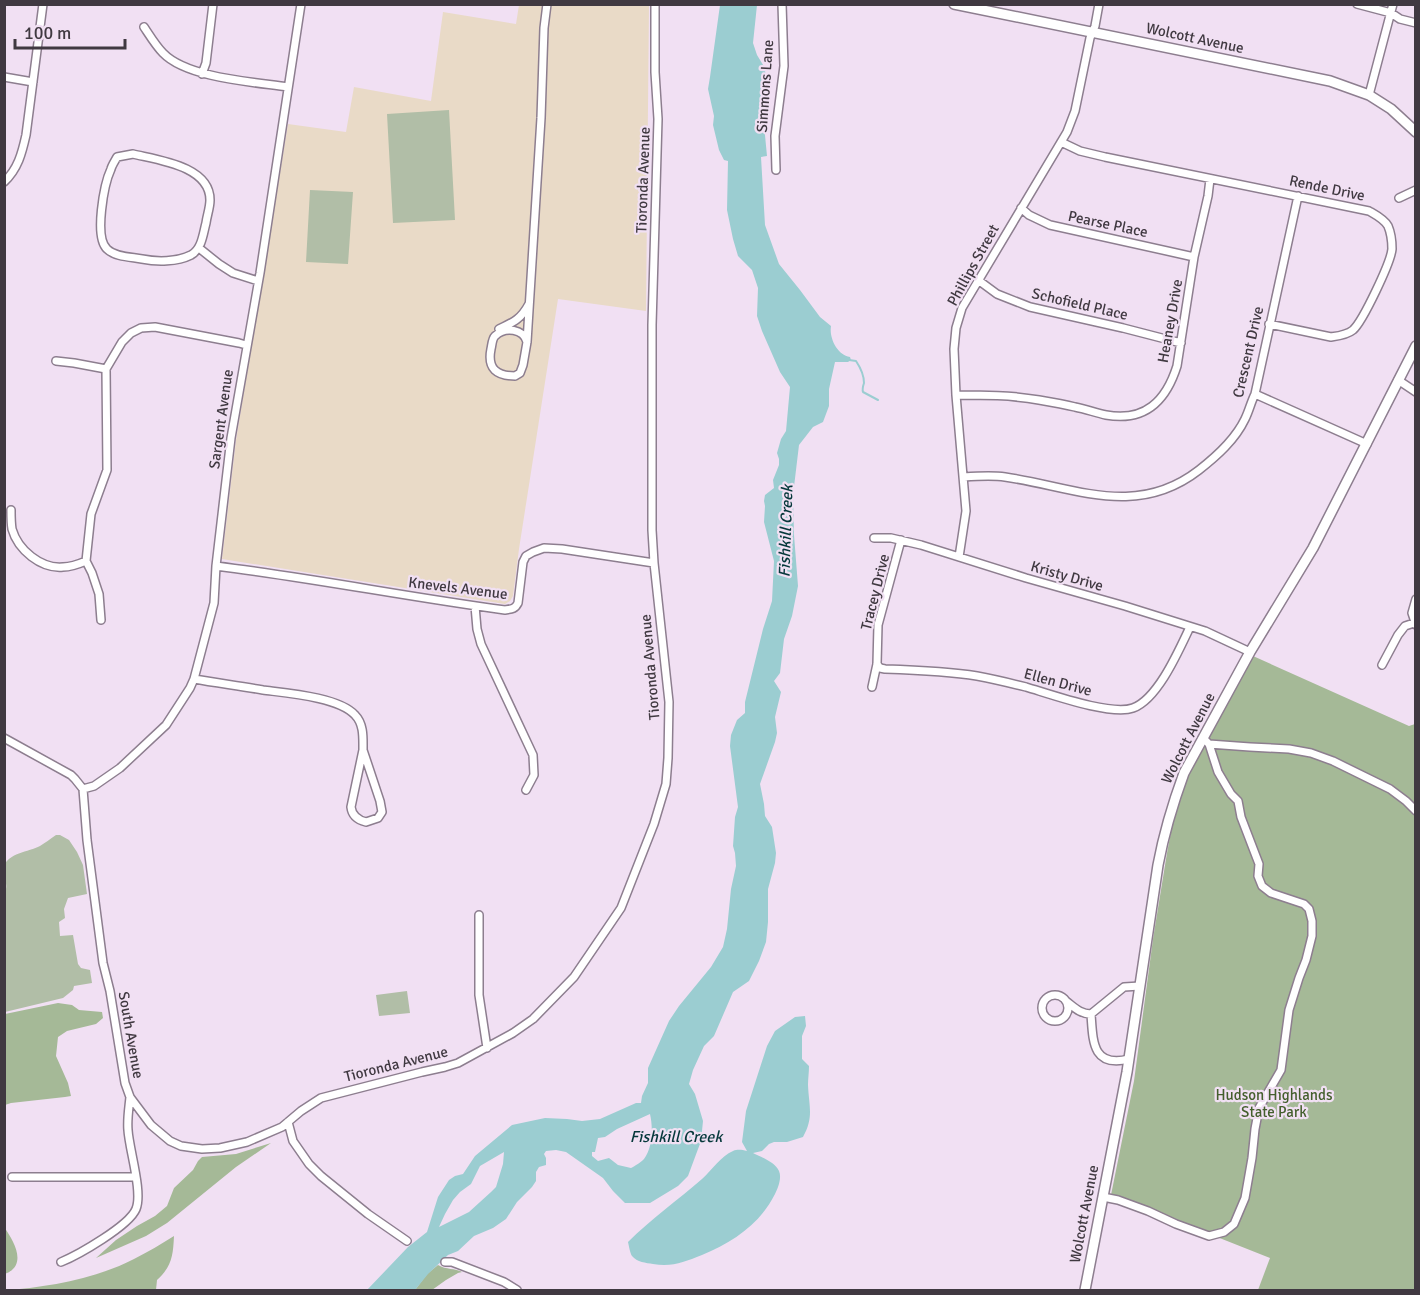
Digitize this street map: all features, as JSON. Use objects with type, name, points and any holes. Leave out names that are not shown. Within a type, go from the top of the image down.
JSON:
[{"type":"main road","name":"Wolcott Avenue","points":[[954,4],[1330,81],[1369,95],[1391,109],[1416,132]]},
{"type":"main road","name":"Wolcott Avenue","points":[[1085,1290],[1129,1059],[1158,865],[1164,835],[1184,773],[1206,741],[1250,652],[1313,548],[1416,346]]},
{"type":"street","points":[[4,182],[14,171],[26,135],[43,4]]},
{"type":"street","points":[[202,74],[206,63],[213,4]]},
{"type":"street","name":"Sargent Avenue","points":[[83,789],[94,786],[120,768],[166,725],[194,679],[214,603],[216,566],[231,438],[302,4]]},
{"type":"street","points":[[530,302],[524,314],[499,329],[492,341],[490,363],[496,371],[509,376],[520,373],[527,342],[530,302],[544,28],[547,4]]},
{"type":"street","name":"Tioronda Avenue","points":[[288,1122],[321,1098],[445,1067],[487,1048],[533,1019],[574,977],[621,908],[654,824],[666,784],[669,702],[652,530],[652,325],[658,119],[655,4]]},
{"type":"street","name":"Simmons Lane","points":[[776,170],[775,136],[784,66],[782,4]]},
{"type":"street","name":"Phillips Street","points":[[959,557],[966,510],[956,395],[954,349],[956,328],[962,308],[1067,132],[1075,111],[1099,4]]},
{"type":"street","points":[[1357,4],[1391,13],[1400,19],[1416,23]]},
{"type":"street","points":[[1369,95],[1393,4]]},
{"type":"street","points":[[144,27],[164,55],[181,66],[202,74],[288,87]]},
{"type":"street","points":[[4,77],[33,82]]},
{"type":"street","name":"Rende Drive","points":[[1060,142],[1080,151],[1105,157],[1370,211],[1383,220],[1392,237],[1392,251],[1361,319],[1352,331],[1341,336],[1331,336],[1269,324]]},
{"type":"street","points":[[133,154],[178,165],[188,169],[202,181],[210,198],[199,248],[185,257],[151,261],[111,253],[104,247],[100,220],[109,172],[117,157],[133,154]]},
{"type":"street","name":"Heaney Drive","points":[[956,395],[1006,395],[1107,415],[1131,416],[1148,409],[1164,395],[1172,382],[1210,179]]},
{"type":"street","points":[[1399,198],[1416,189]]},
{"type":"street","name":"Crescent Drive","points":[[964,477],[1005,477],[1068,490],[1134,497],[1169,488],[1191,477],[1216,457],[1237,433],[1245,420],[1255,394],[1298,196]]},
{"type":"street","name":"Pearse Place","points":[[1022,208],[1029,215],[1050,225],[1194,256]]},
{"type":"street","points":[[199,248],[233,273],[258,281]]},
{"type":"street","name":"Schofield Place","points":[[978,280],[997,294],[1030,307],[1181,343]]},
{"type":"street","points":[[101,620],[99,594],[86,561],[91,514],[107,471],[106,369],[122,342],[131,333],[141,328],[155,327],[246,345]]},
{"type":"street","points":[[495,336],[507,330],[514,330],[521,332],[527,342]]},
{"type":"street","points":[[56,361],[106,369]]},
{"type":"street","points":[[1398,380],[1416,392]]},
{"type":"street","points":[[1255,394],[1367,444]]},
{"type":"street","points":[[11,510],[12,528],[16,540],[39,562],[61,567],[86,561]]},
{"type":"street","name":"Kristy Drive","points":[[874,538],[901,540],[1125,606],[1205,631],[1250,652]]},
{"type":"street","name":"Tracey Drive","points":[[872,687],[877,664],[878,626],[901,540]]},
{"type":"street","name":"Knevels Avenue","points":[[216,566],[505,610],[516,607],[518,603],[523,562],[526,556],[544,548],[654,563]]},
{"type":"street","points":[[1382,665],[1398,635],[1406,626],[1415,624],[1412,613],[1416,599]]},
{"type":"street","points":[[476,606],[477,629],[481,644],[533,754],[534,775],[526,790]]},
{"type":"street","name":"Ellen Drive","points":[[877,664],[880,668],[885,669],[943,671],[976,676],[1101,707],[1124,710],[1142,703],[1155,689],[1167,673],[1190,627]]},
{"type":"street","points":[[194,679],[308,696],[348,708],[360,724],[363,750],[351,807],[357,818],[366,822],[378,818],[381,812],[380,801],[363,750]]},
{"type":"street","points":[[4,738],[71,776],[83,789]]},
{"type":"street","points":[[1103,1197],[1148,1211],[1209,1236],[1224,1232],[1234,1224],[1245,1198],[1259,1108],[1281,1070],[1289,1010],[1312,936],[1309,909],[1304,904],[1271,893],[1262,886],[1258,876],[1259,864],[1241,817],[1238,801],[1218,772],[1206,741],[1311,753],[1333,761],[1390,789],[1416,811]]},
{"type":"street","name":"South Avenue","points":[[83,789],[87,840],[103,963],[110,991],[123,1074],[130,1098],[159,1133],[175,1144],[202,1149],[247,1142],[282,1127],[288,1122]]},
{"type":"street","points":[[479,915],[479,995],[487,1048]]},
{"type":"street","points":[[1066,1002],[1079,1011],[1091,1014],[1124,987],[1140,987]]},
{"type":"street","points":[[1091,1014],[1096,1051],[1109,1061],[1129,1059]]},
{"type":"street","points":[[61,1262],[96,1244],[135,1212],[138,1198],[128,1131],[130,1098]]},
{"type":"street","points":[[288,1122],[293,1141],[309,1164],[368,1214],[407,1241]]},
{"type":"street","points":[[12,1177],[136,1177]]},
{"type":"street","points":[[445,1262],[452,1262],[504,1282],[517,1290]]},
{"type":"shaded area","points":[[629,4],[649,6],[646,311],[558,299],[513,596],[510,601],[505,604],[222,559],[236,440],[288,124],[346,132],[354,87],[431,101],[443,12],[516,24],[519,5]]},
{"type":"shaded area","points":[[449,110],[455,220],[393,223],[387,114]]},
{"type":"shaded area","points":[[310,190],[353,192],[348,264],[306,262]]},
{"type":"shaded area","points":[[56,835],[69,840],[77,852],[83,865],[87,894],[68,898],[64,909],[65,918],[59,922],[60,936],[73,935],[78,964],[81,968],[90,970],[92,983],[74,986],[73,990],[63,998],[5,1012],[4,895],[6,887],[4,867],[9,859],[40,846]]},
{"type":"shaded area","points":[[407,991],[410,1013],[379,1016],[376,995]]},
{"type":"green space","name":"Hudson Highlands State Park","points":[[1253,656],[1409,726],[1415,724],[1415,1290],[1258,1290],[1270,1258],[1111,1195],[1134,1081],[1153,939],[1177,800],[1190,771]]},
{"type":"green space","points":[[58,1003],[72,1005],[79,1010],[102,1012],[103,1018],[96,1024],[67,1031],[58,1037],[56,1056],[71,1096],[5,1105],[5,1014]]},
{"type":"green space","points":[[271,1143],[236,1167],[167,1223],[146,1236],[96,1258],[116,1240],[167,1206],[174,1188],[193,1170],[202,1157],[236,1154]]},
{"type":"green space","points":[[4,1227],[17,1252],[16,1265],[5,1274]]},
{"type":"green space","points":[[174,1236],[171,1260],[157,1280],[156,1290],[5,1290],[54,1284],[104,1272],[134,1259]]},
{"type":"green space","points":[[438,1265],[462,1272],[432,1290],[415,1290],[427,1274]]},
{"type":"water","name":"Fishkill Creek","points":[[720,5],[757,5],[753,43],[765,68],[766,88],[764,125],[767,156],[761,157],[765,225],[779,264],[820,317],[831,326],[831,336],[835,345],[851,360],[835,362],[829,389],[829,406],[823,422],[813,427],[799,445],[793,495],[798,586],[792,616],[784,639],[780,673],[774,681],[781,692],[775,717],[777,733],[760,784],[765,816],[772,827],[776,853],[768,889],[766,942],[749,981],[733,992],[714,1036],[704,1046],[693,1070],[689,1084],[695,1094],[703,1121],[701,1141],[688,1176],[678,1186],[650,1203],[625,1203],[603,1178],[566,1152],[546,1151],[544,1154],[546,1165],[539,1167],[536,1172],[536,1181],[517,1202],[506,1219],[493,1228],[474,1236],[458,1251],[448,1255],[415,1290],[367,1290],[408,1247],[427,1232],[438,1197],[449,1180],[463,1174],[475,1156],[512,1125],[545,1118],[582,1121],[600,1119],[636,1103],[641,1103],[648,1083],[648,1068],[669,1021],[711,967],[723,947],[736,866],[733,846],[738,807],[730,746],[731,735],[737,720],[745,713],[745,702],[772,601],[774,561],[764,522],[764,501],[765,495],[774,488],[773,480],[779,465],[777,453],[786,431],[790,387],[780,372],[762,331],[757,316],[758,288],[752,270],[738,256],[727,210],[728,161],[724,160],[719,150],[708,89]],"holes":[[[650,1114],[651,1143],[640,1163],[631,1168],[618,1165],[609,1158],[598,1161],[592,1156],[598,1138],[605,1137]],[[504,1152],[496,1187],[469,1212],[439,1227],[453,1200],[471,1184],[480,1166]]]},
{"type":"water","points":[[805,1016],[802,1059],[809,1066],[809,1124],[803,1137],[787,1142],[774,1142],[762,1151],[753,1153],[771,1162],[779,1171],[778,1186],[769,1205],[735,1238],[702,1255],[667,1265],[645,1263],[634,1258],[628,1242],[702,1179],[724,1156],[735,1150],[747,1151],[742,1142],[746,1111],[767,1046],[775,1031],[795,1017]]},
{"type":"waterway","points":[[849,360],[856,361],[860,369],[864,380],[863,392],[878,400]]}]
